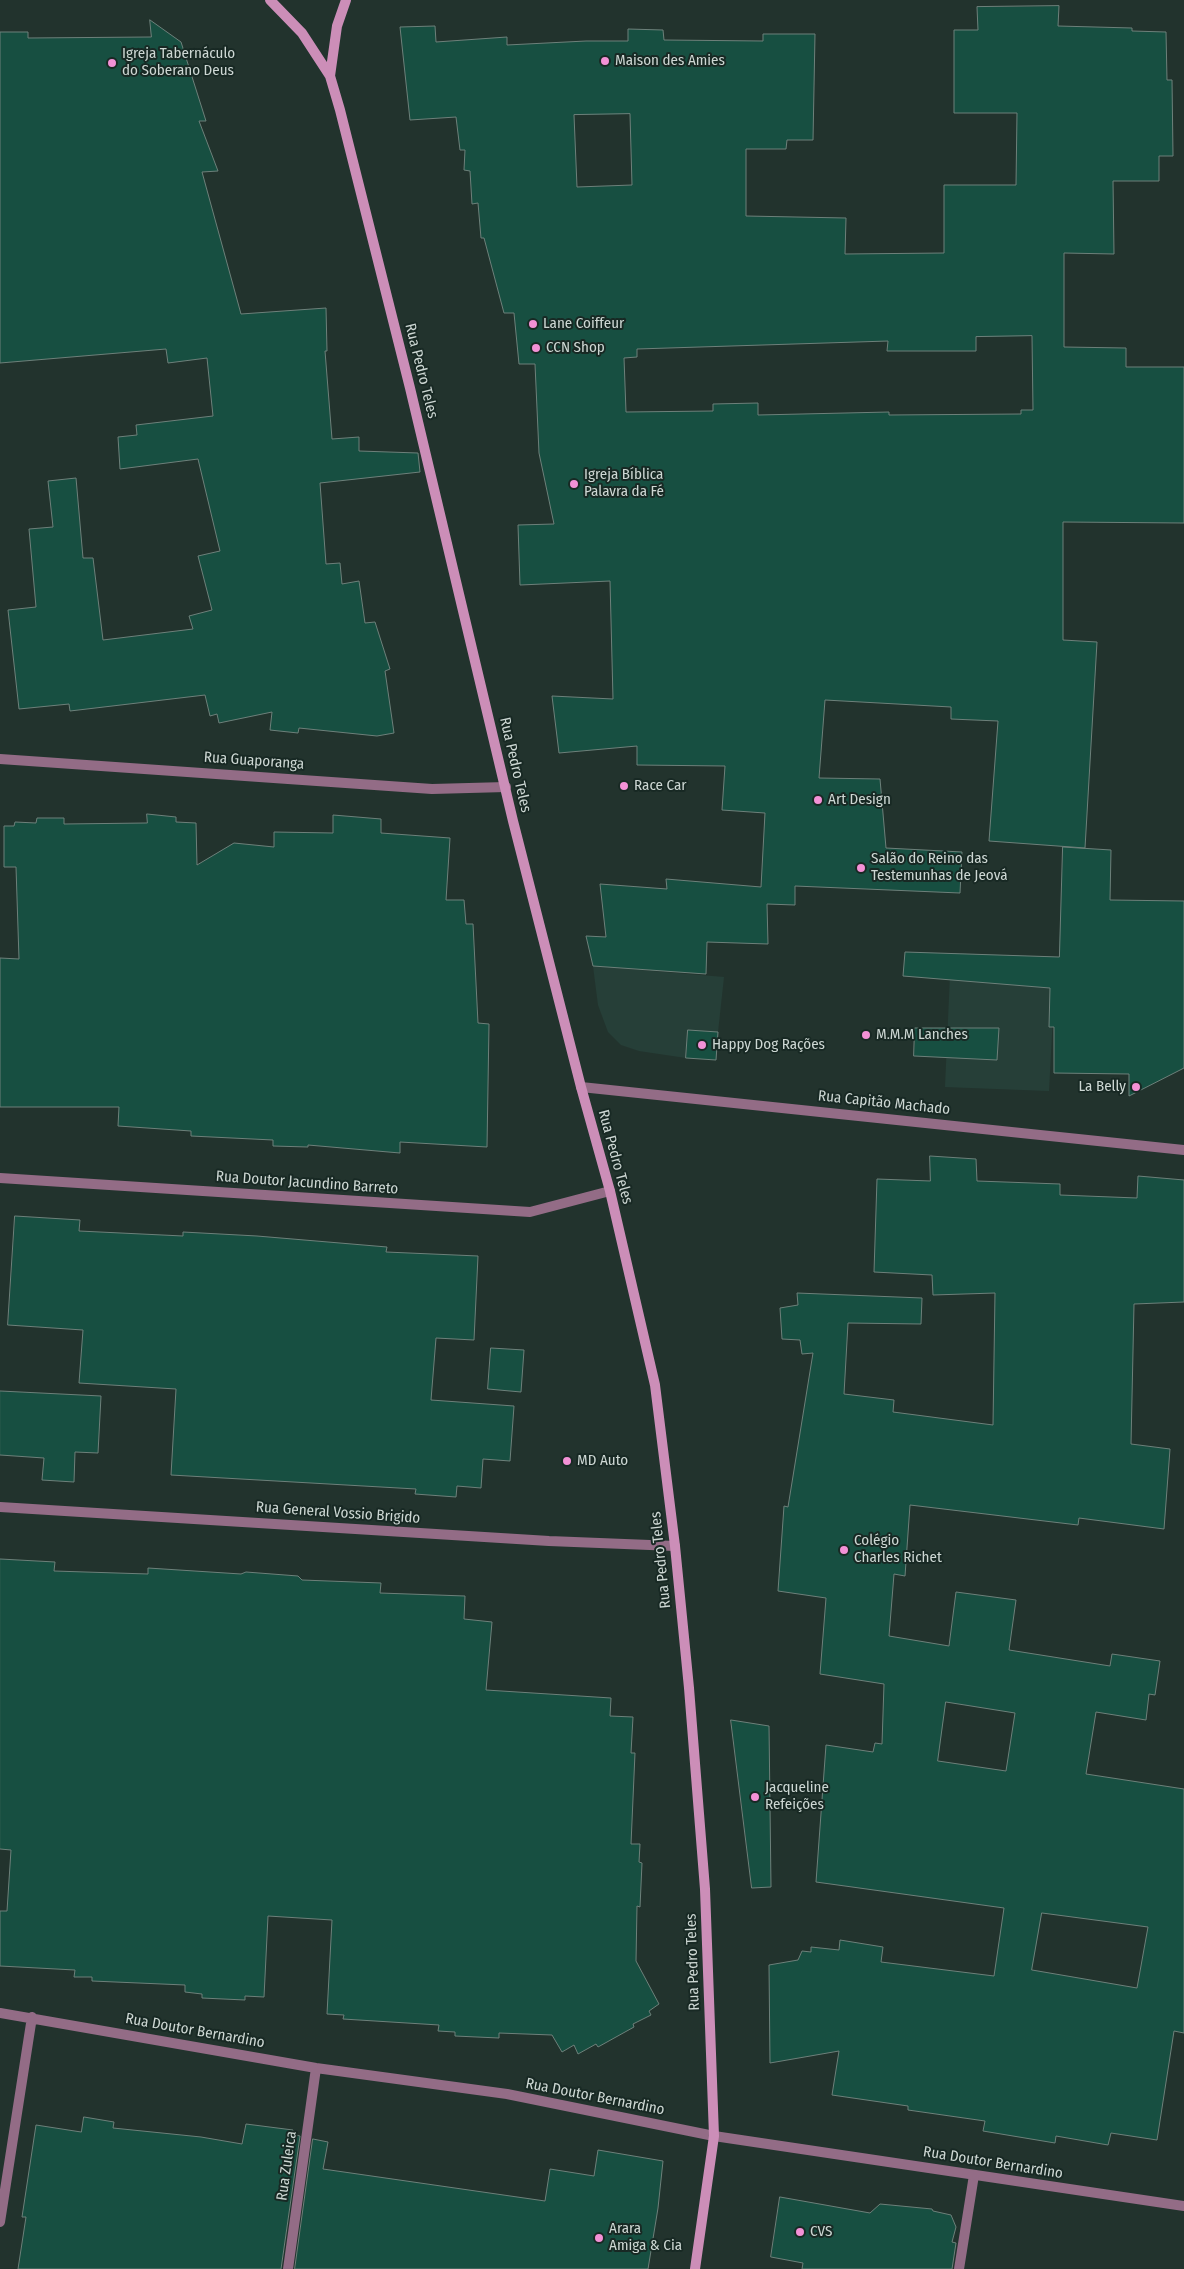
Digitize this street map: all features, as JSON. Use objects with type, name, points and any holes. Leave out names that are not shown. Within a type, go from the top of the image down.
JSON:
[{"type":"street","name":"Rua Pedro Teles","points":[[270,0],[302,33],[330,76],[340,110],[410,388],[506,787],[581,1087],[610,1191],[655,1385],[675,1546],[689,1688],[705,1889],[714,2136],[695,2269]]},
{"type":"street","name":"Rua Pedro Teles","points":[[330,76],[337,26],[346,0]]},
{"type":"street","name":"Rua Guaporanga","points":[[0,759],[432,789],[506,787]]},
{"type":"street","name":"Rua Capitão Machado","points":[[581,1087],[1184,1150]]},
{"type":"street","name":"Rua Doutor Jacundino Barreto","points":[[0,1178],[530,1212],[610,1191]]},
{"type":"street","name":"Rua General Vossio Brigido","points":[[0,1507],[549,1541],[675,1546]]},
{"type":"street","name":"Rua Doutor Bernardino","points":[[0,2013],[32,2017],[316,2068],[507,2094],[714,2136],[1184,2206]]},
{"type":"street","points":[[0,2222],[32,2017]]},
{"type":"street","name":"Rua Zuleica","points":[[288,2269],[316,2068]]},
{"type":"street","points":[[959,2269],[974,2176]]},
{"type":"shaded area","points":[[951,953],[1056,957],[1049,1091],[945,1087]]},
{"type":"shaded area","points":[[593,966],[724,977],[718,1032],[688,1030],[686,1058],[639,1051],[621,1045],[608,1032],[598,1005]]},
{"type":"building","points":[[1059,6],[1058,26],[1132,28],[1132,31],[1166,32],[1167,80],[1172,80],[1173,156],[1159,156],[1159,181],[1113,181],[1114,254],[1064,253],[1064,347],[1126,348],[1126,367],[1184,367],[1184,523],[1063,522],[1063,640],[1097,642],[1085,848],[989,841],[998,721],[951,719],[951,707],[825,700],[819,778],[880,779],[886,848],[962,852],[960,893],[795,886],[795,905],[767,904],[768,944],[707,942],[706,974],[593,966],[586,936],[606,937],[600,884],[667,889],[666,879],[761,887],[765,813],[722,810],[725,766],[637,765],[637,746],[559,753],[552,696],[613,699],[610,581],[520,585],[518,525],[554,524],[539,453],[535,364],[519,364],[514,313],[504,313],[484,238],[481,238],[478,203],[472,204],[470,171],[464,170],[465,150],[460,150],[456,117],[410,120],[400,27],[435,26],[436,42],[507,37],[507,45],[628,41],[628,29],[663,30],[664,40],[763,41],[763,34],[815,34],[813,140],[787,140],[786,149],[746,149],[746,216],[846,218],[845,254],[944,253],[944,185],[1016,185],[1017,113],[954,113],[954,30],[978,30],[977,7]],"holes":[[[630,114],[632,185],[577,187],[574,115]],[[1032,336],[1033,410],[1021,410],[1021,414],[889,415],[889,412],[758,415],[758,403],[713,404],[713,411],[626,412],[624,358],[637,357],[637,349],[888,341],[887,351],[976,351],[976,337]]]},
{"type":"building","points":[[150,20],[181,42],[206,121],[199,121],[218,171],[202,172],[241,314],[326,308],[327,351],[325,351],[332,439],[359,437],[359,451],[418,453],[420,472],[320,483],[326,564],[340,563],[342,584],[359,581],[365,623],[375,622],[390,669],[385,671],[394,733],[377,736],[299,728],[298,733],[270,730],[272,712],[219,723],[217,714],[210,716],[205,695],[70,711],[69,704],[19,709],[8,610],[36,607],[29,529],[53,527],[48,481],[76,478],[83,558],[93,558],[103,640],[193,629],[189,616],[212,610],[198,556],[220,551],[198,459],[120,469],[118,437],[137,435],[136,425],[213,416],[207,358],[168,363],[166,349],[0,363],[0,32],[28,32],[28,38],[151,37]]},
{"type":"building","points":[[147,814],[176,817],[176,822],[196,823],[197,865],[234,843],[274,847],[274,832],[333,833],[333,815],[381,819],[381,833],[450,838],[446,900],[464,900],[466,924],[473,924],[478,1023],[489,1024],[487,1147],[400,1142],[400,1153],[308,1145],[308,1147],[273,1146],[273,1140],[191,1136],[191,1131],[118,1126],[119,1107],[0,1107],[0,958],[19,959],[16,867],[4,867],[4,826],[14,826],[15,822],[36,823],[37,818],[64,818],[64,824],[147,823]]},
{"type":"building","points":[[1063,847],[1111,850],[1110,900],[1184,901],[1184,1068],[1129,1096],[1129,1074],[1054,1073],[1054,1027],[1049,1027],[1050,988],[903,976],[905,952],[1059,957]]},
{"type":"building","points":[[915,1028],[999,1028],[997,1060],[914,1056]]},
{"type":"building","name":"Happy Dog Rações","points":[[688,1030],[718,1032],[716,1060],[686,1058]]},
{"type":"building","points":[[930,1156],[976,1159],[977,1181],[1060,1184],[1060,1195],[1137,1198],[1138,1176],[1184,1180],[1184,1302],[1134,1304],[1131,1444],[1170,1449],[1164,1529],[1079,1518],[1078,1525],[910,1505],[905,1576],[894,1574],[889,1636],[949,1646],[956,1592],[1016,1600],[1009,1650],[1110,1666],[1112,1654],[1160,1661],[1155,1695],[1149,1694],[1146,1720],[1096,1712],[1086,1774],[1184,1789],[1184,2033],[1174,2031],[1157,2140],[1111,2133],[1108,2145],[1056,2136],[1055,2143],[983,2131],[985,2121],[908,2110],[908,2106],[832,2095],[839,2051],[770,2063],[769,1965],[798,1960],[802,1951],[811,1952],[811,1947],[839,1950],[840,1940],[883,1947],[881,1962],[994,1976],[1004,1908],[816,1882],[826,1745],[873,1752],[875,1743],[882,1744],[884,1684],[820,1674],[826,1598],[778,1591],[784,1506],[788,1507],[813,1353],[802,1354],[800,1340],[782,1339],[780,1308],[798,1305],[797,1293],[922,1298],[921,1324],[848,1323],[844,1394],[894,1400],[893,1412],[993,1425],[995,1293],[933,1295],[932,1275],[874,1272],[877,1179],[930,1181]],"holes":[[[946,1702],[1015,1713],[1006,1771],[938,1761]],[[1042,1913],[1148,1927],[1137,1988],[1032,1970]]]},
{"type":"building","points":[[15,1216],[80,1220],[79,1231],[183,1236],[183,1232],[257,1236],[387,1247],[386,1252],[478,1256],[474,1340],[436,1338],[431,1400],[514,1406],[510,1461],[483,1459],[481,1488],[457,1486],[456,1497],[415,1494],[416,1489],[171,1475],[176,1389],[79,1383],[83,1330],[8,1325]]},
{"type":"building","points":[[491,1348],[524,1350],[521,1392],[488,1389]]},
{"type":"building","points":[[0,1391],[101,1396],[98,1453],[75,1452],[74,1482],[42,1480],[44,1458],[0,1455]]},
{"type":"building","points":[[0,1559],[55,1562],[54,1571],[148,1574],[148,1568],[241,1574],[246,1572],[298,1576],[302,1580],[381,1583],[380,1593],[465,1596],[464,1619],[492,1622],[486,1690],[611,1698],[610,1716],[633,1717],[631,1753],[635,1753],[631,1844],[640,1844],[639,1862],[642,1863],[640,1907],[637,1906],[636,1961],[659,2004],[649,2011],[651,2015],[633,2024],[634,2027],[598,2047],[596,2044],[578,2054],[574,2045],[562,2052],[552,2035],[499,2033],[499,2038],[455,2036],[455,2032],[438,2031],[439,2025],[343,2019],[344,2015],[327,2014],[332,1920],[268,1916],[264,1997],[245,1996],[245,2000],[202,1998],[202,1994],[185,1992],[185,1985],[92,1981],[92,1977],[74,1977],[75,1970],[0,1966],[0,1911],[7,1911],[11,1850],[0,1849]]},
{"type":"building","points":[[731,1720],[769,1726],[771,1887],[752,1888]]},
{"type":"building","points":[[84,2117],[114,2122],[113,2128],[201,2137],[242,2144],[246,2124],[293,2130],[292,2134],[300,2136],[281,2269],[18,2269],[26,2217],[22,2217],[36,2125],[81,2132]]},
{"type":"building","points":[[313,2139],[328,2142],[323,2169],[545,2201],[550,2169],[594,2176],[598,2150],[663,2161],[658,2208],[648,2269],[295,2269]]},
{"type":"building","points":[[780,2197],[870,2213],[880,2204],[932,2209],[933,2211],[951,2215],[956,2227],[952,2242],[956,2243],[952,2269],[802,2269],[803,2263],[771,2257]]},
{"type":"place","name":"Maison des Amies","points":[[605,61]]},
{"type":"place","name":"Igreja Tabernáculo do Soberano Deus","points":[[112,63]]},
{"type":"place","name":"Lane Coiffeur","points":[[533,324]]},
{"type":"place","name":"CCN Shop","points":[[536,348]]},
{"type":"place","name":"Igreja Bíblica Palavra da Fé","points":[[574,484]]},
{"type":"place","name":"Race Car","points":[[624,786]]},
{"type":"place","name":"Art Design","points":[[818,800]]},
{"type":"place","name":"Salão do Reino das Testemunhas de Jeová","points":[[861,868]]},
{"type":"place","name":"M.M.M Lanches","points":[[866,1035]]},
{"type":"place","name":"Happy Dog Rações","points":[[702,1045]]},
{"type":"place","name":"La Belly","points":[[1136,1087]]},
{"type":"place","name":"MD Auto","points":[[567,1461]]},
{"type":"place","name":"Colégio Charles Richet","points":[[844,1550]]},
{"type":"place","name":"Jacqueline Refeições","points":[[755,1797]]},
{"type":"place","name":"CVS","points":[[800,2232]]},
{"type":"place","name":"Arara Amiga & Cia","points":[[599,2238]]}]
